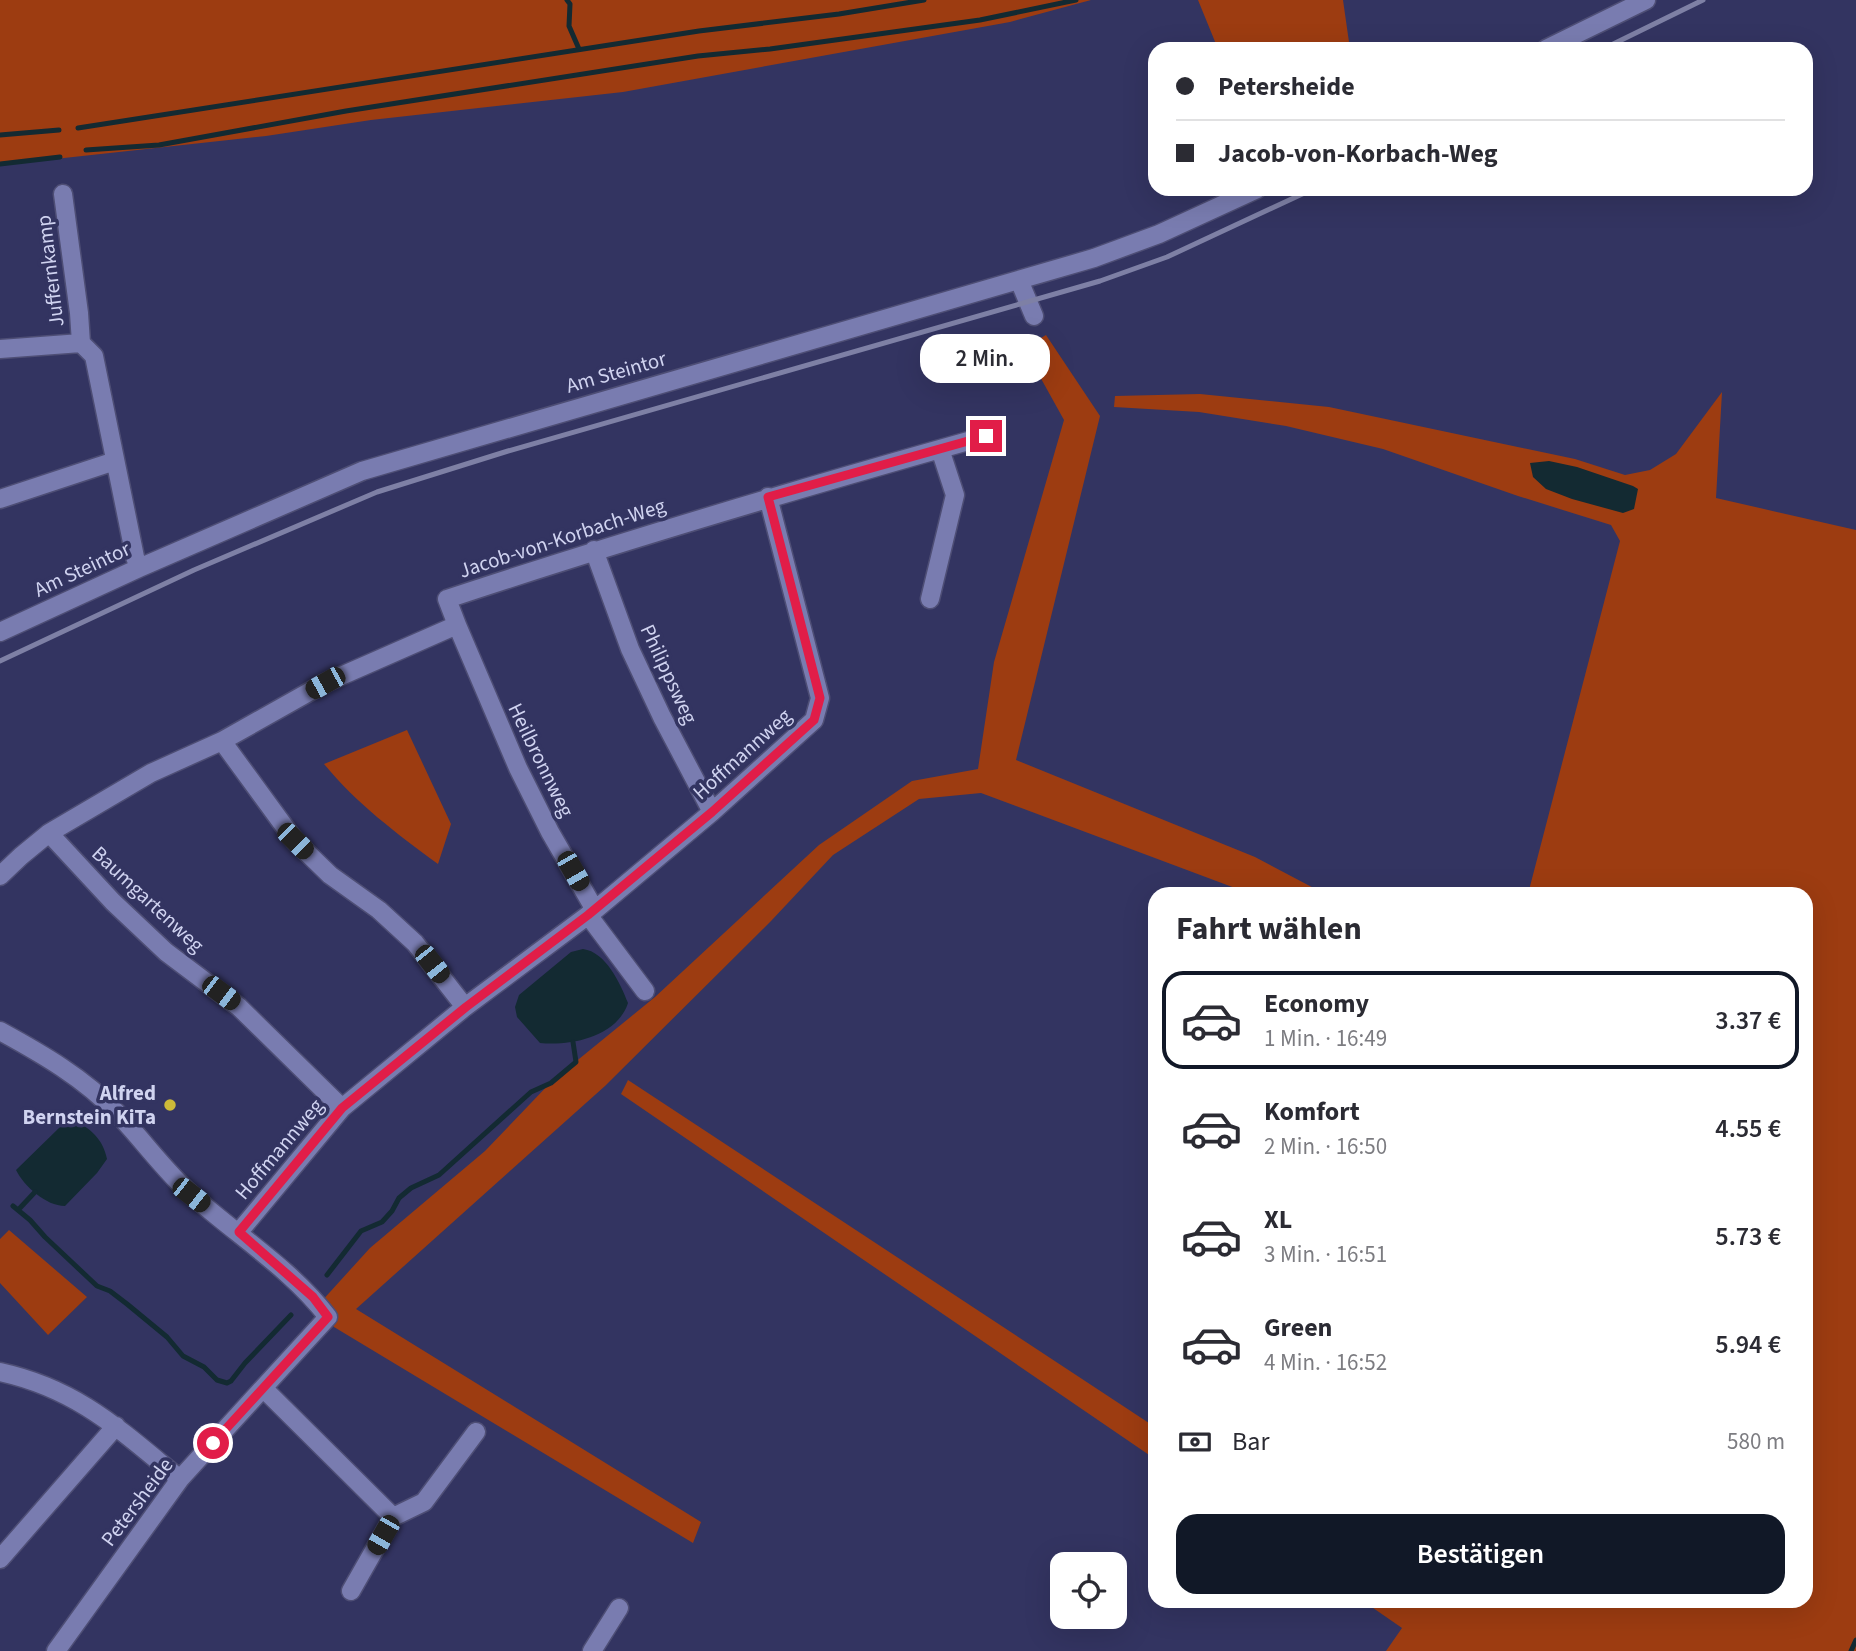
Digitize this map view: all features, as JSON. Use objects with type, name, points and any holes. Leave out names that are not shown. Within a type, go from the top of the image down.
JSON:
[{"type":"street","points":[[1560,42],[1646,0]]},
{"type":"street","name":"Juffernkamp","points":[[63,194],[81,344],[94,356],[139,568]]},
{"type":"street","name":"Am Steintor","points":[[0,632],[362,471],[1094,258],[1159,234],[1242,196]]},
{"type":"street","points":[[1019,280],[1034,316]]},
{"type":"street","name":"Juffernkamp","points":[[0,349],[81,344]]},
{"type":"street","name":"Jacob-von-Korbach-Weg","points":[[457,625],[447,599],[594,550],[768,497],[986,436]]},
{"type":"street","points":[[930,599],[955,495],[940,449]]},
{"type":"street","points":[[0,499],[115,461]]},
{"type":"street","name":"Hoffmannweg","points":[[239,1232],[342,1108],[466,1007],[591,912],[712,812],[814,720],[820,698],[768,497]]},
{"type":"street","name":"Philippsweg","points":[[594,550],[630,649],[712,812]]},
{"type":"street","points":[[0,876],[49,833],[151,773],[222,741],[325,683],[457,625]]},
{"type":"street","name":"Heilbronnweg","points":[[457,625],[518,768],[591,912]]},
{"type":"street","points":[[222,741],[295,841],[330,875],[379,910],[415,943],[466,1007]]},
{"type":"street","name":"Baumgartenweg","points":[[49,833],[113,902],[166,952],[239,1007],[342,1108]]},
{"type":"street","points":[[591,912],[645,991]]},
{"type":"street","points":[[0,1031],[86,1084],[116,1111],[191,1195],[239,1232]]},
{"type":"street","name":"Petersheide","points":[[56,1651],[180,1479],[328,1317],[313,1297],[239,1232]]},
{"type":"street","points":[[0,1372],[31,1378],[79,1400],[116,1426],[180,1479]]},
{"type":"street","points":[[263,1388],[393,1517]]},
{"type":"street","points":[[0,1559],[116,1426]]},
{"type":"street","points":[[351,1591],[393,1517],[425,1502],[476,1432]]},
{"type":"street","points":[[592,1651],[619,1608]]},
{"type":"shaded area","points":[[0,0],[1091,0],[1010,22],[623,92],[371,120],[266,136],[0,165]]},
{"type":"shaded area","points":[[1198,0],[1343,0],[1349,42],[1215,42]]},
{"type":"shaded area","points":[[1046,335],[1100,416],[1016,760],[1255,857],[1312,887],[1232,887],[981,793],[919,799],[833,855],[771,921],[605,1086],[356,1309],[701,1522],[693,1543],[334,1327],[320,1303],[370,1248],[485,1151],[552,1081],[655,997],[819,845],[912,781],[978,769],[994,662],[1064,420],[1024,348]]},
{"type":"shaded area","points":[[1722,392],[1716,498],[1856,530],[1856,1651],[1386,1651],[1402,1628],[1373,1608],[1813,1608],[1813,887],[1530,887],[1620,541],[1611,525],[1383,449],[1286,426],[1199,412],[1114,407],[1115,396],[1200,394],[1329,407],[1575,459],[1625,475],[1650,470],[1676,454]]},
{"type":"shaded area","points":[[407,730],[451,824],[438,864],[363,805],[324,764]]},
{"type":"shaded area","points":[[628,1080],[1148,1422],[1148,1454],[621,1094]]},
{"type":"shaded area","points":[[9,1230],[87,1297],[48,1335],[0,1283],[0,1239]]},
{"type":"water","points":[[1549,461],[1577,467],[1633,486],[1638,489],[1634,509],[1623,513],[1546,489],[1533,477],[1530,463]]},
{"type":"water","points":[[583,949],[591,951],[605,962],[628,1003],[614,1024],[592,1037],[565,1043],[540,1043],[517,1017],[515,1007],[519,995],[571,952]]},
{"type":"water","points":[[73,1119],[95,1135],[103,1146],[107,1159],[65,1206],[50,1203],[36,1194],[16,1170],[60,1127]]},
{"type":"waterway","points":[[567,0],[570,4],[569,26],[579,49]]},
{"type":"waterway","points":[[78,128],[699,31],[839,14],[924,0]]},
{"type":"waterway","points":[[86,150],[159,145],[346,111],[698,56],[770,49],[980,20],[1076,0]]},
{"type":"waterway","points":[[0,135],[59,130]]},
{"type":"waterway","points":[[0,164],[60,157]]},
{"type":"waterway","points":[[327,1275],[361,1231],[382,1222],[399,1198],[411,1188],[439,1175],[531,1092],[551,1083],[576,1062],[573,1042]]},
{"type":"waterway","points":[[19,1209],[35,1192]]},
{"type":"waterway","points":[[13,1206],[97,1286],[110,1291],[127,1304],[167,1337],[183,1356],[204,1367],[217,1380],[227,1383],[231,1381],[291,1315]]},
{"type":"waterway","points":[[1851,1651],[1856,1640]]},
{"type":"railway","points":[[1617,42],[1703,0]]},
{"type":"railway","points":[[0,661],[194,570],[377,492],[508,451],[1100,281],[1167,257],[1298,196]]},
{"type":"place","name":"Alfred Bernstein KiTa","points":[[170,1105]]},
{"type":"route","points":[[213,1443],[328,1317],[313,1297],[239,1232],[342,1108],[466,1007],[588,915],[712,812],[814,720],[820,698],[768,497],[986,436]]}]
